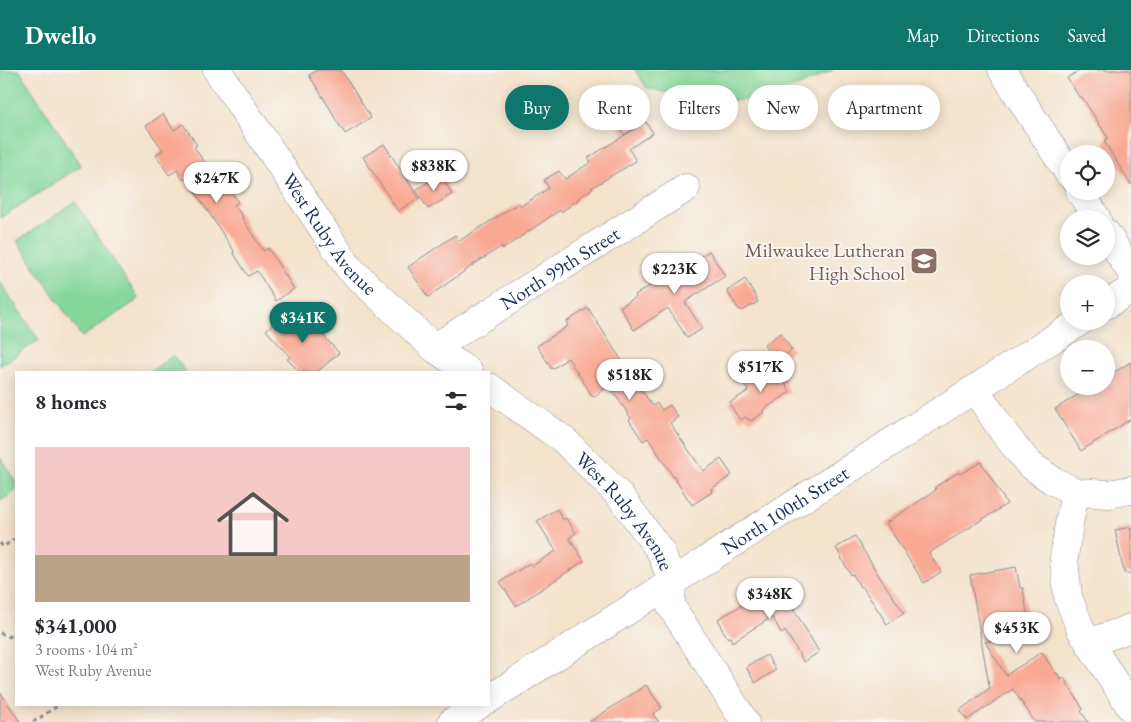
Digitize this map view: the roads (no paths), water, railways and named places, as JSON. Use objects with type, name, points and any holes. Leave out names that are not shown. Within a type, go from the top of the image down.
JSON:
[{"type":"street","name":"West Ruby Avenue","points":[[217,70],[349,268],[434,348],[467,371]]},
{"type":"street","points":[[1002,70],[1060,160]]},
{"type":"street","name":"North 99th Street","points":[[434,348],[686,188]]},
{"type":"street","points":[[1115,247],[1131,272]]},
{"type":"street","points":[[1115,299],[1131,289]]},
{"type":"street","name":"North 100th Street","points":[[490,698],[1067,330]]},
{"type":"street","name":"West Ruby Avenue","points":[[490,388],[564,440],[620,496],[661,552],[672,581],[671,606],[745,722]]},
{"type":"street","points":[[975,389],[1004,433],[1029,464],[1052,480],[1075,492],[1109,494],[1131,490]]},
{"type":"street","points":[[1075,492],[1068,524],[1064,558],[1068,597],[1081,630],[1089,643],[1122,674],[1131,708]]},
{"type":"street","points":[[1089,643],[1131,628]]},
{"type":"street","points":[[452,722],[477,706]]},
{"type":"place","name":"Milwaukee Lutheran High School","points":[[924,261]]}]
